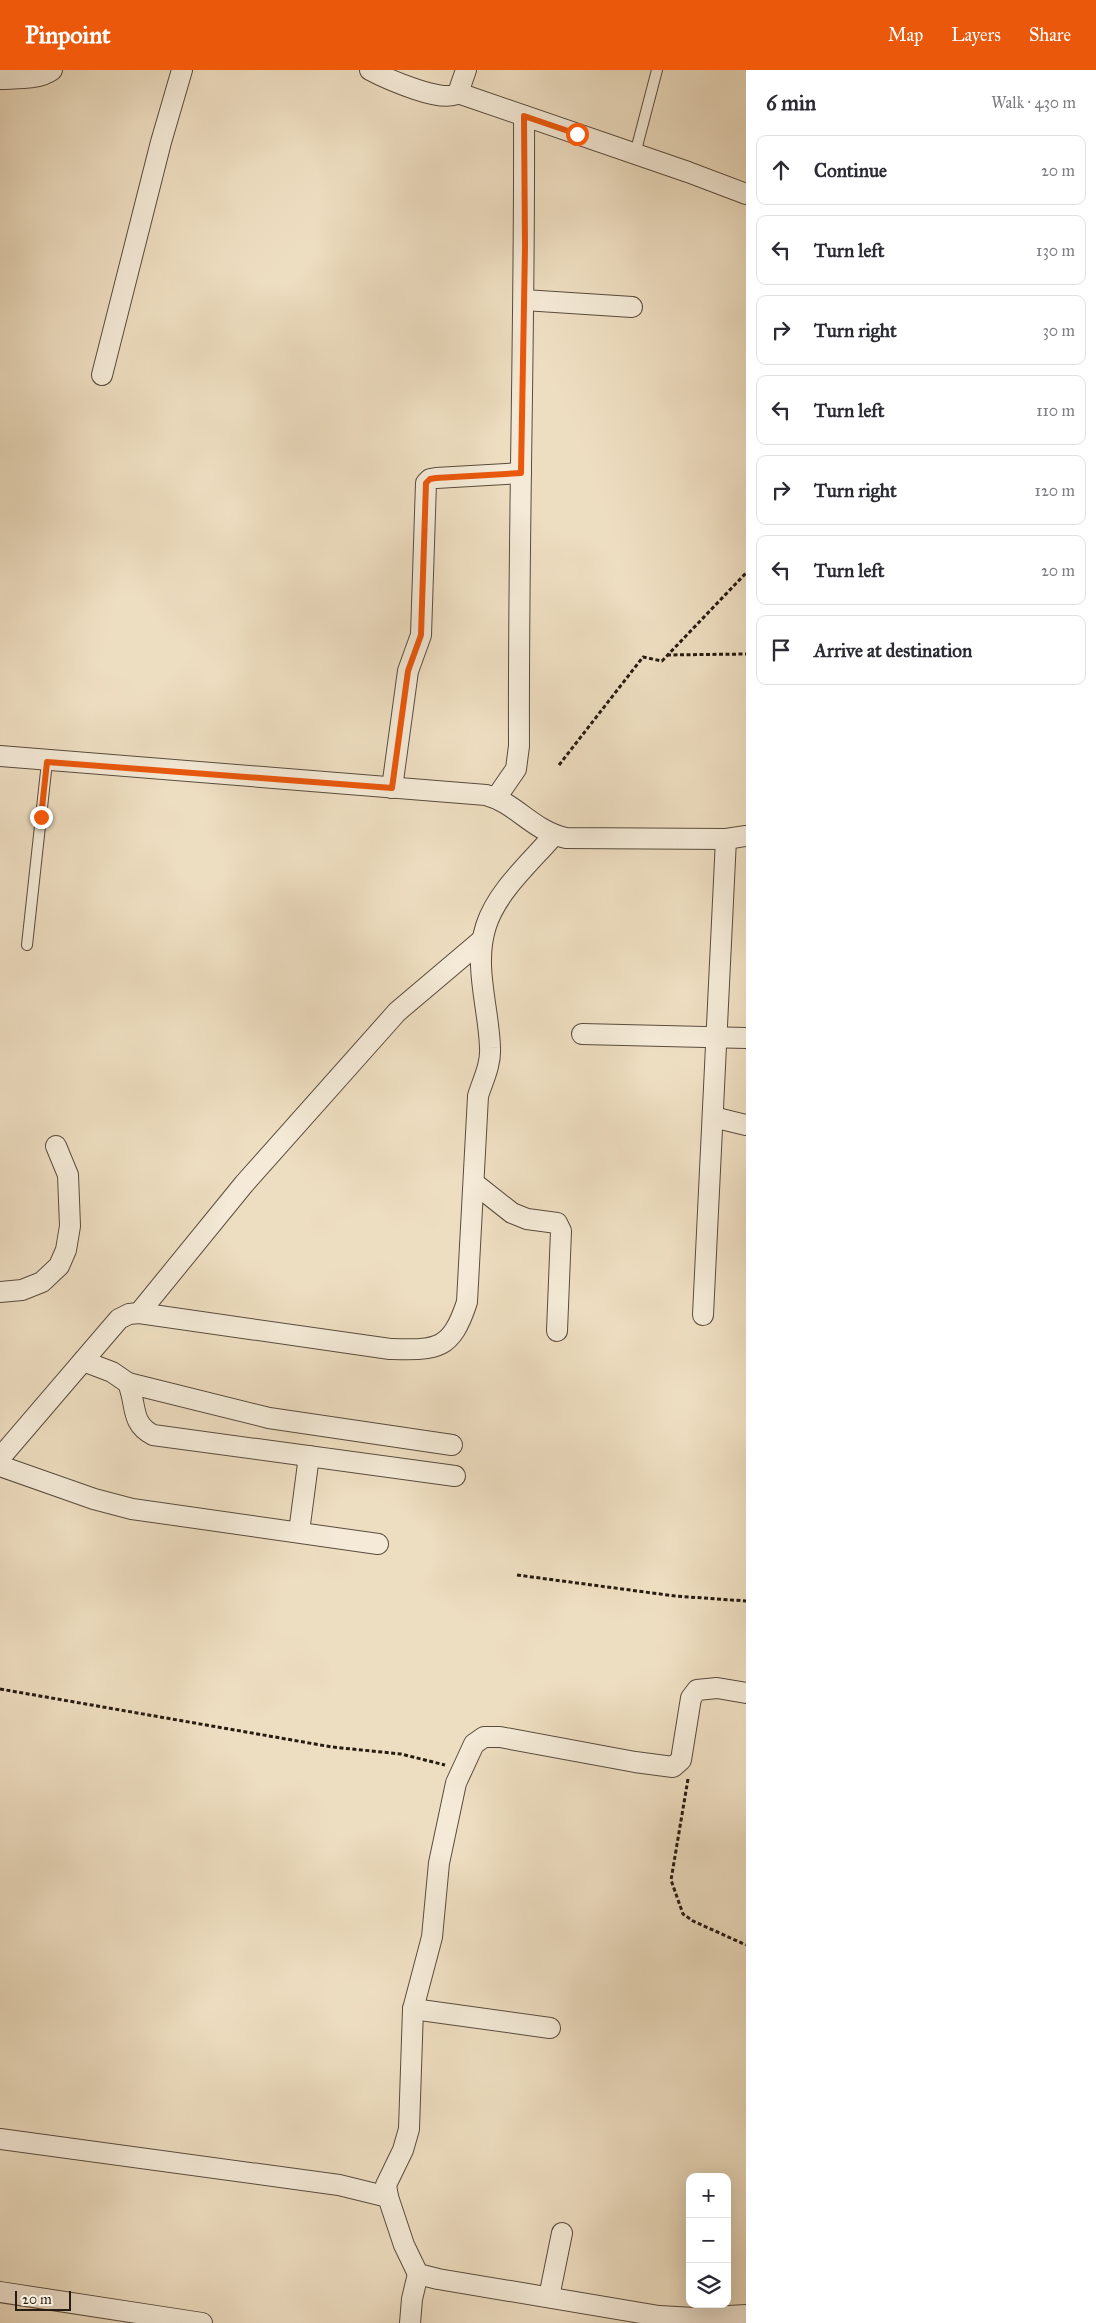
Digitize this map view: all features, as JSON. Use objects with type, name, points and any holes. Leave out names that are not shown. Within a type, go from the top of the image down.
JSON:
[{"type":"street","points":[[0,79],[34,77],[47,74],[52,70]]},
{"type":"street","points":[[102,375],[161,142],[182,70]]},
{"type":"street","points":[[370,70],[412,87],[453,95],[524,116],[746,194]]},
{"type":"street","points":[[453,95],[466,70]]},
{"type":"street","points":[[496,798],[516,769],[519,756],[524,116]]},
{"type":"street","points":[[524,300],[632,307]]},
{"type":"street","points":[[392,788],[408,671],[421,635],[426,483],[430,479],[436,478],[521,473]]},
{"type":"street","points":[[0,756],[47,762],[486,795],[496,798],[536,826],[554,835],[586,839],[726,839],[746,836]]},
{"type":"street","points":[[0,1458],[119,1319],[129,1314],[139,1313],[390,1349],[424,1350],[436,1347],[449,1339],[457,1329],[467,1302],[478,1096],[488,1069],[491,1050],[481,970],[482,940],[492,912],[501,896],[554,835]]},
{"type":"street","points":[[703,1314],[726,839]]},
{"type":"street","points":[[139,1313],[244,1184],[397,1012],[482,940]]},
{"type":"street","points":[[582,1034],[746,1038]]},
{"type":"street","points":[[713,1117],[746,1124]]},
{"type":"street","points":[[0,1292],[22,1290],[42,1282],[59,1266],[66,1250],[70,1226],[68,1175],[56,1146]]},
{"type":"street","points":[[474,1183],[512,1213],[527,1219],[557,1223],[561,1231],[557,1331]]},
{"type":"street","points":[[83,1361],[112,1372],[128,1383],[269,1418],[452,1445]]},
{"type":"street","points":[[128,1383],[141,1429],[153,1435],[170,1439],[456,1476]]},
{"type":"street","points":[[299,1532],[309,1456]]},
{"type":"street","points":[[0,1466],[112,1504],[378,1544]]},
{"type":"street","points":[[410,2323],[412,2299],[418,2274],[404,2246],[386,2185],[403,2150],[409,2129],[413,2009],[432,1937],[442,1850],[456,1783],[474,1744],[484,1737],[500,1737],[672,1767],[681,1760],[691,1698],[697,1690],[717,1688],[746,1693]]},
{"type":"street","points":[[413,2009],[550,2028]]},
{"type":"street","points":[[0,2139],[339,2186],[388,2197]]},
{"type":"street","points":[[549,2297],[562,2233]]},
{"type":"street","points":[[418,2274],[679,2320],[746,2315]]},
{"type":"street","points":[[0,2292],[202,2323]]},
{"type":"lane","points":[[635,154],[657,70]]},
{"type":"lane","points":[[27,945],[47,762]]},
{"type":"path","points":[[559,765],[643,657],[662,661],[746,573]]},
{"type":"path","points":[[667,655],[746,654]]},
{"type":"path","points":[[517,1575],[675,1596],[746,1601]]},
{"type":"path","points":[[0,1689],[332,1748],[401,1754],[462,1770]]},
{"type":"path","points":[[689,1772],[671,1880],[683,1914],[693,1921],[746,1946]]},
{"type":"route","points":[[41,817],[47,762],[392,788],[408,671],[421,635],[424,490],[426,483],[430,479],[436,478],[521,473],[525,247],[524,116],[577,134]]}]
